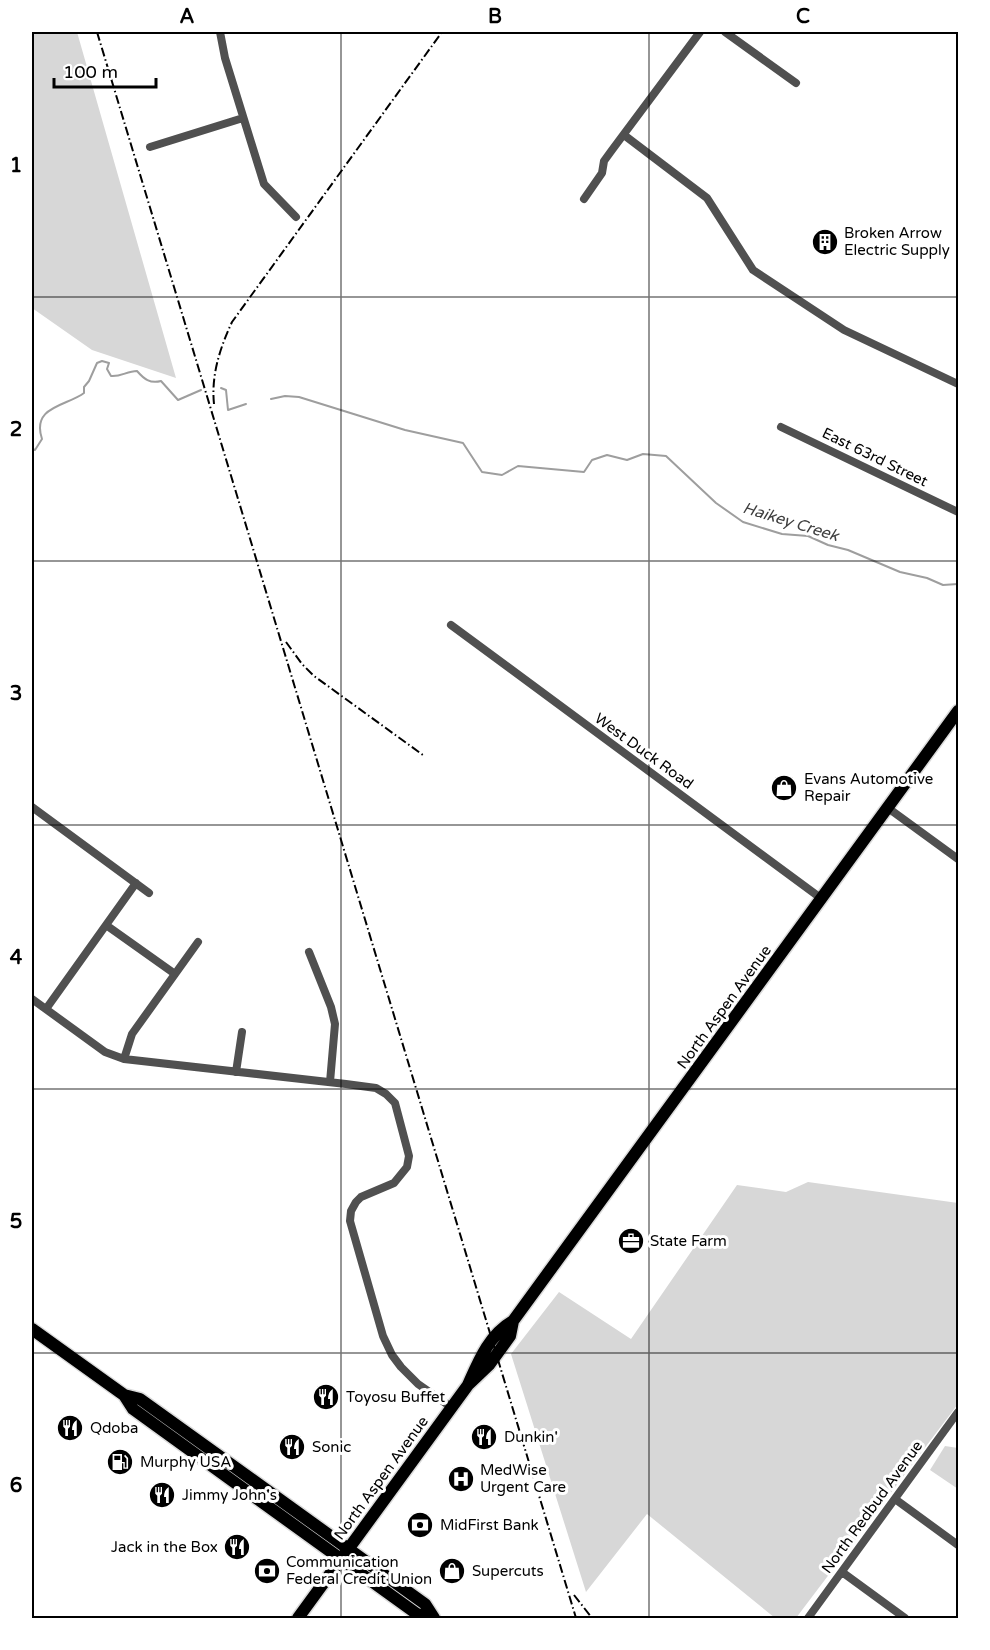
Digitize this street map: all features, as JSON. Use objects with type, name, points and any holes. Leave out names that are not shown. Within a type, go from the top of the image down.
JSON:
[{"type":"main road","name":"North Aspen Avenue","points":[[298,1618],[451,1407],[468,1385],[489,1365],[510,1336],[513,1321],[958,711]]},
{"type":"main road","points":[[32,1329],[124,1395],[140,1399],[224,1468],[344,1554],[417,1614],[432,1618]]},
{"type":"street","points":[[220,32],[225,58],[264,184],[296,217]]},
{"type":"street","points":[[584,199],[602,173],[604,161],[700,32]]},
{"type":"street","points":[[725,32],[796,83]]},
{"type":"street","points":[[150,147],[243,118]]},
{"type":"street","points":[[624,135],[707,198],[753,270],[844,330],[958,384]]},
{"type":"street","name":"East 63rd Street","points":[[781,426],[958,512]]},
{"type":"street","name":"West Duck Road","points":[[451,626],[822,898]]},
{"type":"street","points":[[32,807],[149,893]]},
{"type":"street","points":[[888,808],[958,859]]},
{"type":"street","points":[[46,1009],[136,884]]},
{"type":"street","points":[[106,925],[175,974]]},
{"type":"street","points":[[124,1059],[132,1034],[198,942]]},
{"type":"street","points":[[309,952],[331,1007],[335,1024],[330,1082]]},
{"type":"street","points":[[32,999],[105,1052],[124,1059],[376,1088],[386,1094],[395,1103],[408,1156],[407,1167],[394,1183],[361,1197],[351,1211],[350,1221],[383,1336],[392,1355],[400,1367],[418,1384],[451,1407]]},
{"type":"street","points":[[236,1072],[242,1032]]},
{"type":"street","name":"North Redbud Avenue","points":[[808,1618],[958,1412]]},
{"type":"street","points":[[895,1499],[958,1545]]},
{"type":"street","points":[[842,1572],[905,1618]]},
{"type":"shaded area","points":[[32,32],[77,32],[176,378],[92,350],[32,308]]},
{"type":"shaded area","points":[[808,1182],[958,1203],[958,1404],[796,1618],[775,1618],[647,1514],[586,1592],[511,1354],[559,1292],[631,1339],[737,1185],[786,1192]]},
{"type":"shaded area","points":[[945,1446],[958,1448],[958,1489],[930,1470]]},
{"type":"waterway","name":"Haikey Creek","points":[[32,449],[35,450],[42,439],[40,428],[46,413],[84,393],[84,387],[97,363],[102,361],[109,363],[107,369],[111,376],[137,371],[148,380],[161,381],[178,400],[201,390]]},
{"type":"waterway","name":"Haikey Creek","points":[[221,388],[226,390],[228,410],[246,404]]},
{"type":"waterway","name":"Haikey Creek","points":[[271,399],[285,396],[299,397],[405,430],[463,443],[482,472],[502,475],[518,466],[584,472],[592,460],[607,455],[627,460],[643,454],[666,456],[716,503],[743,522],[782,534],[808,536],[900,572],[927,578],[943,585],[958,584]]},
{"type":"railway","points":[[97,32],[576,1618]]},
{"type":"railway","points":[[214,404],[217,362],[232,322],[442,32]]},
{"type":"railway","points":[[286,642],[314,676],[423,755]]},
{"type":"railway","points":[[574,1595],[592,1618]]},
{"type":"place","name":"Broken Arrow Electric Supply","points":[[825,242]]},
{"type":"place","name":"Evans Automotive Repair","points":[[784,788]]},
{"type":"place","name":"State Farm","points":[[631,1241]]},
{"type":"place","name":"Toyosu Buffet","points":[[326,1397]]},
{"type":"place","name":"Qdoba","points":[[70,1428]]},
{"type":"place","name":"Dunkin'","points":[[484,1437]]},
{"type":"place","name":"Sonic","points":[[292,1447]]},
{"type":"place","name":"Murphy USA","points":[[120,1462]]},
{"type":"place","name":"MedWise Urgent Care","points":[[461,1479]]},
{"type":"place","name":"Jimmy John's","points":[[162,1495]]},
{"type":"place","name":"MidFirst Bank","points":[[420,1525]]},
{"type":"place","name":"Jack in the Box","points":[[237,1547]]},
{"type":"place","name":"Communication Federal Credit Union","points":[[267,1571]]},
{"type":"place","name":"Supercuts","points":[[452,1571]]}]
